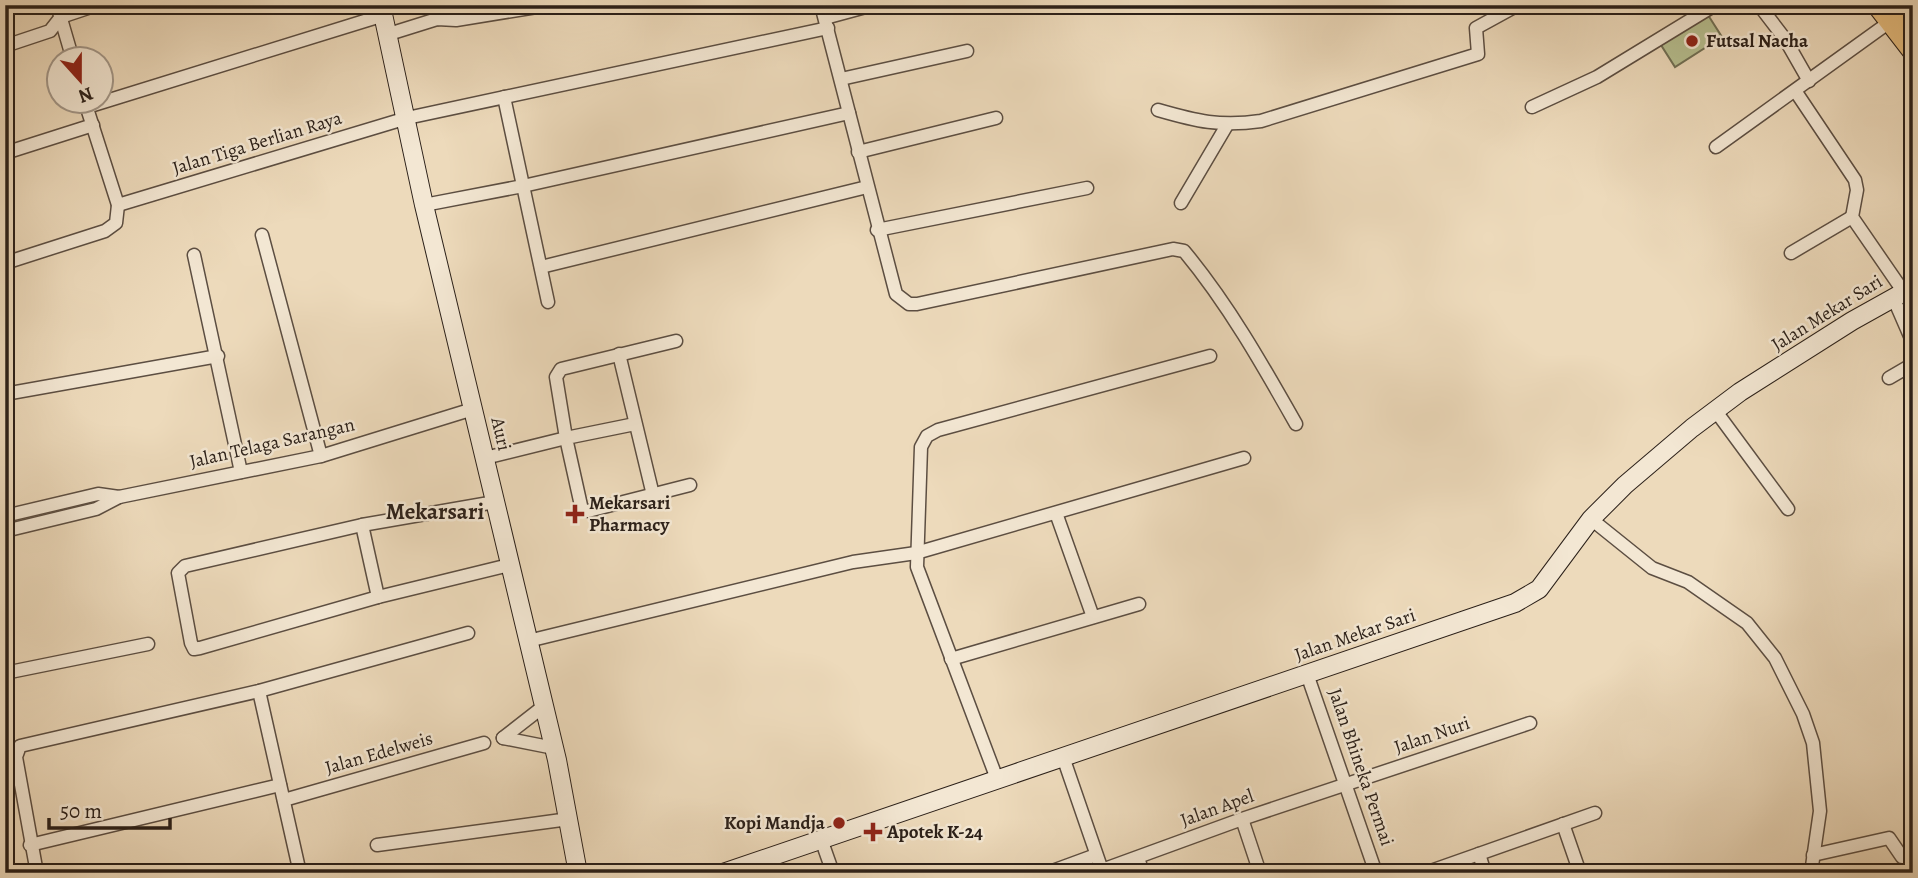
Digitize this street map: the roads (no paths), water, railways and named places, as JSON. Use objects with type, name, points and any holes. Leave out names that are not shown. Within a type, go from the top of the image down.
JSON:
[{"type":"highway","points":[[1896,13],[1913,49]]},
{"type":"main road","name":"Auri","points":[[382,10],[424,205],[554,748],[578,873]]},
{"type":"main road","name":"Jalan Mekar Sari","points":[[723,873],[1515,603],[1539,589],[1591,519],[1625,485],[1715,410],[1903,291]]},
{"type":"street","points":[[59,11],[97,5]]},
{"type":"street","points":[[389,34],[437,19],[464,5]]},
{"type":"street","points":[[437,19],[457,20],[549,5]]},
{"type":"street","points":[[821,5],[877,230],[896,294],[909,304],[1173,249],[1184,251],[1205,276],[1251,345],[1296,424]]},
{"type":"street","name":"Jalan Tiga Berlian Raya","points":[[118,205],[407,118],[826,23],[873,5]]},
{"type":"street","points":[[1158,110],[1203,123],[1227,125],[1261,121],[1478,54],[1476,28],[1518,5]]},
{"type":"street","points":[[1532,107],[1597,77],[1715,5]]},
{"type":"street","points":[[1759,5],[1785,39],[1809,81]]},
{"type":"street","points":[[116,94],[382,10]]},
{"type":"street","points":[[5,46],[50,31],[59,11]]},
{"type":"street","points":[[59,11],[69,46]]},
{"type":"street","points":[[1716,147],[1796,92],[1896,13]]},
{"type":"street","points":[[841,79],[967,51]]},
{"type":"street","points":[[1796,92],[1855,180],[1857,190],[1853,217],[1903,291],[1913,343]]},
{"type":"street","points":[[505,97],[548,302]]},
{"type":"street","points":[[424,205],[523,186],[849,113]]},
{"type":"street","points":[[5,263],[105,231],[116,223],[118,205],[90,116]]},
{"type":"street","points":[[859,152],[996,118]]},
{"type":"street","points":[[5,153],[93,125]]},
{"type":"street","points":[[1181,203],[1227,125]]},
{"type":"street","points":[[541,267],[866,187]]},
{"type":"street","points":[[877,230],[1087,188]]},
{"type":"street","points":[[1791,253],[1853,217]]},
{"type":"street","points":[[262,235],[321,456]]},
{"type":"street","points":[[194,255],[241,472]]},
{"type":"street","points":[[676,341],[619,354],[557,373],[566,438],[582,510],[588,511],[690,485]]},
{"type":"street","points":[[619,354],[653,495]]},
{"type":"street","points":[[5,394],[218,356]]},
{"type":"street","points":[[997,779],[917,567],[921,447],[927,436],[938,429],[1210,356]]},
{"type":"street","points":[[1889,378],[1913,364]]},
{"type":"street","name":"Jalan Telaga Sarangan","points":[[5,516],[98,494],[119,496],[321,456],[473,408]]},
{"type":"street","points":[[1715,410],[1788,509]]},
{"type":"street","points":[[485,458],[635,424]]},
{"type":"street","points":[[528,641],[853,562],[916,553],[1244,458]]},
{"type":"street","name":"Jalan Telaga Sarangan","points":[[5,531],[96,509],[119,496]]},
{"type":"street","points":[[495,502],[362,525],[180,569],[178,573],[191,643],[194,649],[200,648],[378,597],[509,565]]},
{"type":"street","points":[[1056,513],[1093,617]]},
{"type":"street","points":[[1591,519],[1652,568],[1688,582],[1747,623],[1775,659],[1803,714],[1813,743],[1820,811],[1811,873]]},
{"type":"street","points":[[362,525],[378,597]]},
{"type":"street","points":[[951,659],[1139,604]]},
{"type":"street","points":[[37,873],[16,757],[20,746],[259,691],[468,633]]},
{"type":"street","points":[[5,673],[148,644]]},
{"type":"street","name":"Jalan Bhineka Permai","points":[[1307,674],[1376,873]]},
{"type":"street","points":[[259,691],[300,873]]},
{"type":"street","points":[[544,706],[503,738],[554,748]]},
{"type":"street","name":"Jalan Nuri","points":[[1346,784],[1530,723]]},
{"type":"street","name":"Jalan Edelweis","points":[[284,800],[484,743]]},
{"type":"street","points":[[1063,757],[1102,871]]},
{"type":"street","name":"Jalan Apel","points":[[1102,871],[1346,784]]},
{"type":"street","points":[[30,845],[280,785]]},
{"type":"street","points":[[1424,873],[1595,813]]},
{"type":"street","points":[[377,845],[569,819]]},
{"type":"street","points":[[1242,819],[1259,873]]},
{"type":"street","points":[[1563,824],[1580,873]]},
{"type":"street","points":[[1813,855],[1889,838],[1902,857],[1913,857]]},
{"type":"street","points":[[821,839],[833,873]]},
{"type":"street","points":[[1479,854],[1485,873]]},
{"type":"street","points":[[1047,873],[1096,855]]},
{"type":"street","points":[[1138,858],[1143,873]]},
{"type":"place","name":"Futsal Nacha","points":[[1692,41]]},
{"type":"place","name":"Mekarsari Pharmacy","points":[[575,514]]},
{"type":"place","name":"Kopi Mandja","points":[[839,823]]},
{"type":"place","name":"Apotek K-24","points":[[873,832]]},
{"type":"district","name":"Mekarsari","points":[[435,511]]}]
